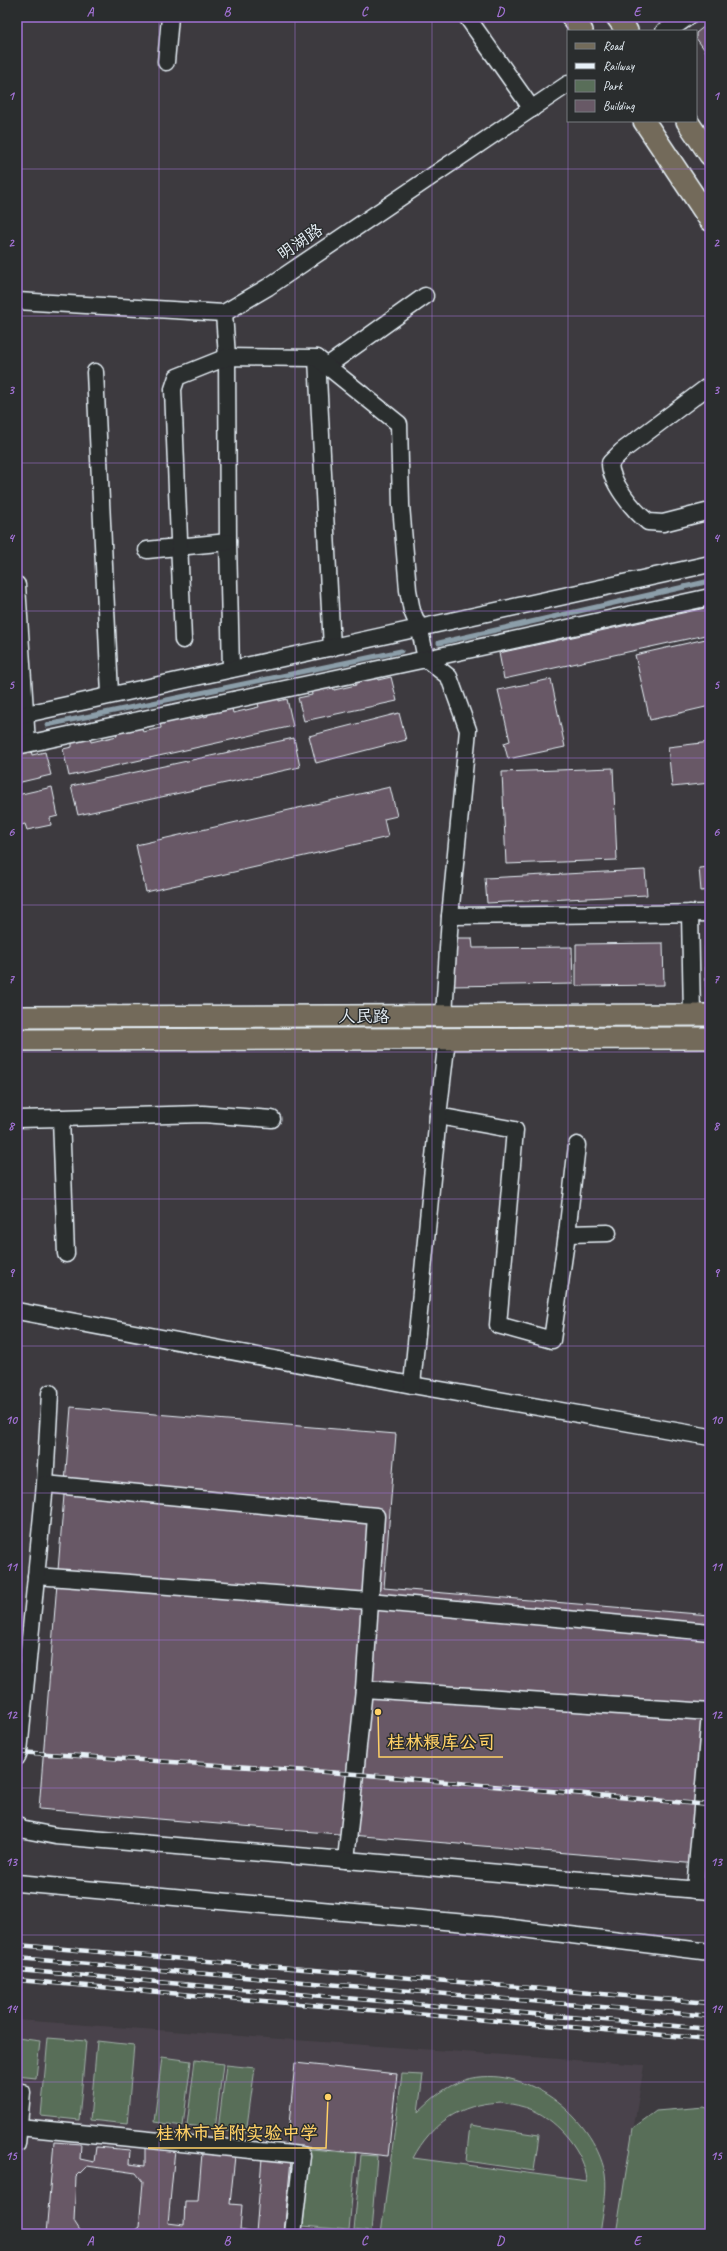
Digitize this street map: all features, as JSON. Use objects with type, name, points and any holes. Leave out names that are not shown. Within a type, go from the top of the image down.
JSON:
[{"type":"main road","points":[[572,17],[581,30]]},
{"type":"main road","points":[[617,17],[626,30]]},
{"type":"main road","points":[[645,122],[710,220]]},
{"type":"main road","points":[[689,122],[710,154]]},
{"type":"main road","name":"人民路","points":[[17,1017],[701,1015]]},
{"type":"main road","name":"人民路","points":[[17,1040],[710,1038]]},
{"type":"street","points":[[166,62],[170,17]]},
{"type":"street","points":[[467,17],[532,109]]},
{"type":"street","points":[[666,30],[674,27],[688,17]]},
{"type":"street","name":"明湖路","points":[[224,313],[268,287],[567,85]]},
{"type":"street","points":[[183,640],[178,547],[175,382],[177,377],[227,357],[322,362],[425,296]]},
{"type":"street","points":[[17,301],[224,313],[227,357],[228,542],[231,669]]},
{"type":"street","points":[[322,362],[399,424],[401,505],[408,590],[412,611],[420,630],[426,659],[449,677],[468,730],[450,916],[444,1015]]},
{"type":"street","points":[[322,362],[332,648]]},
{"type":"street","points":[[95,372],[110,694]]},
{"type":"street","points":[[710,385],[622,451],[610,463],[610,470],[617,485],[648,522],[663,523],[710,511]]},
{"type":"street","points":[[147,550],[228,542]]},
{"type":"street","points":[[22,715],[110,694],[420,630],[710,564]]},
{"type":"street","points":[[17,585],[22,744],[426,659],[710,597]]},
{"type":"street","points":[[690,913],[701,1015]]},
{"type":"street","points":[[450,916],[710,913]]},
{"type":"street","points":[[412,1385],[438,1116],[447,1039]]},
{"type":"street","points":[[17,1119],[203,1114],[272,1119]]},
{"type":"street","points":[[438,1116],[515,1130],[498,1325],[552,1340],[568,1234],[577,1145]]},
{"type":"street","points":[[61,1118],[66,1254]]},
{"type":"street","points":[[568,1234],[608,1232]]},
{"type":"street","points":[[17,1310],[412,1385],[710,1437]]},
{"type":"street","points":[[17,1757],[19,1752],[36,1576],[50,1393]]},
{"type":"street","points":[[44,1484],[376,1516],[364,1689],[346,1860]]},
{"type":"street","points":[[36,1576],[369,1600],[710,1632]]},
{"type":"street","points":[[17,1824],[20,1829],[56,1836],[702,1891],[710,1713],[364,1689]]},
{"type":"street","points":[[17,1883],[489,1925],[710,1952]]},
{"type":"street","points":[[17,2092],[22,2092],[17,2144]]},
{"type":"street","points":[[19,2127],[302,2155],[293,2234]]},
{"type":"shaded area","points":[[17,2020],[644,2065],[616,2234],[17,2234]]},
{"type":"green space","points":[[17,2038],[40,2041],[36,2078],[17,2076]]},
{"type":"green space","points":[[48,2038],[86,2041],[79,2120],[41,2116]]},
{"type":"green space","points":[[97,2041],[134,2045],[127,2124],[90,2120]]},
{"type":"green space","points":[[162,2057],[191,2061],[183,2126],[154,2122]]},
{"type":"green space","points":[[195,2060],[223,2064],[215,2129],[187,2125]]},
{"type":"green space","points":[[226,2065],[255,2068],[246,2133],[218,2130]]},
{"type":"green space","points":[[402,2074],[423,2075],[418,2112],[445,2089],[465,2080],[487,2076],[510,2079],[532,2086],[553,2098],[571,2114],[586,2132],[598,2152],[605,2173],[605,2196],[600,2234],[381,2234]],"holes":[[[501,2102],[533,2110],[543,2115],[561,2130],[576,2149],[585,2170],[587,2181],[413,2158],[429,2135],[438,2125],[448,2118],[460,2111],[472,2107]]]},
{"type":"green space","points":[[704,2107],[710,2109],[710,2234],[616,2234],[633,2128],[656,2111]]},
{"type":"green space","points":[[470,2125],[539,2135],[534,2171],[466,2161]]},
{"type":"green space","points":[[310,2149],[356,2153],[349,2230],[303,2226]]},
{"type":"green space","points":[[361,2155],[377,2156],[371,2232],[354,2230]]},
{"type":"building","points":[[710,22],[710,57],[697,39],[697,32]]},
{"type":"building","points":[[710,607],[710,634],[504,679],[499,653]]},
{"type":"building","points":[[710,638],[710,706],[650,720],[635,655]]},
{"type":"building","points":[[377,675],[378,680],[391,677],[397,701],[304,721],[298,698],[312,695],[311,689],[333,684],[334,690],[356,685],[355,680]]},
{"type":"building","points":[[551,679],[565,747],[508,759],[504,743],[510,741],[498,690]]},
{"type":"building","points":[[278,696],[279,701],[287,699],[293,726],[69,776],[63,749],[72,747],[72,741],[90,737],[91,742],[117,736],[116,731],[141,725],[143,732],[161,728],[160,721],[188,715],[190,720],[208,716],[206,711],[231,705],[233,713],[259,707],[257,700]]},
{"type":"building","points":[[399,713],[406,740],[316,763],[309,736]]},
{"type":"building","points":[[294,738],[300,767],[78,815],[71,786]]},
{"type":"building","points":[[710,742],[710,783],[672,787],[668,747]]},
{"type":"building","points":[[31,750],[32,755],[45,752],[51,775],[17,783],[17,753]]},
{"type":"building","points":[[613,768],[617,860],[506,864],[502,772]]},
{"type":"building","points":[[52,787],[58,816],[50,818],[51,825],[27,830],[25,824],[17,826],[17,795]]},
{"type":"building","points":[[390,787],[397,816],[384,819],[388,837],[146,892],[136,845]]},
{"type":"building","points":[[710,867],[710,890],[701,891],[699,868]]},
{"type":"building","points":[[645,870],[647,895],[487,903],[485,878]]},
{"type":"building","points":[[450,938],[472,938],[473,948],[572,947],[573,984],[451,986]]},
{"type":"building","points":[[663,943],[664,985],[576,986],[576,944]]},
{"type":"building","points":[[705,946],[710,946],[710,987],[706,987]]},
{"type":"building","points":[[71,1407],[396,1434],[384,1588],[710,1615],[710,1865],[39,1809]]},
{"type":"building","points":[[295,2063],[397,2074],[388,2156],[287,2145]]},
{"type":"building","points":[[54,2142],[81,2144],[80,2159],[94,2162],[96,2147],[130,2150],[129,2164],[145,2166],[145,2148],[175,2150],[168,2223],[184,2225],[185,2201],[198,2201],[202,2153],[235,2156],[230,2204],[242,2205],[240,2230],[256,2233],[262,2158],[291,2160],[284,2234],[130,2234],[139,2227],[143,2182],[136,2173],[87,2166],[76,2177],[74,2221],[81,2232],[105,2234],[46,2234]]},
{"type":"waterway","points":[[439,643],[710,581]]},
{"type":"waterway","points":[[47,725],[401,651]]},
{"type":"railway","points":[[17,1752],[356,1774],[710,1805]]},
{"type":"railway","points":[[17,1945],[710,2003]]},
{"type":"railway","points":[[17,1958],[710,2016]]},
{"type":"railway","points":[[17,1970],[710,2029]]},
{"type":"railway","points":[[17,1980],[710,2039]]},
{"type":"place","name":"桂林粮库公司","points":[[378,1712]]},
{"type":"place","name":"桂林市首附实验中学","points":[[328,2097]]}]
